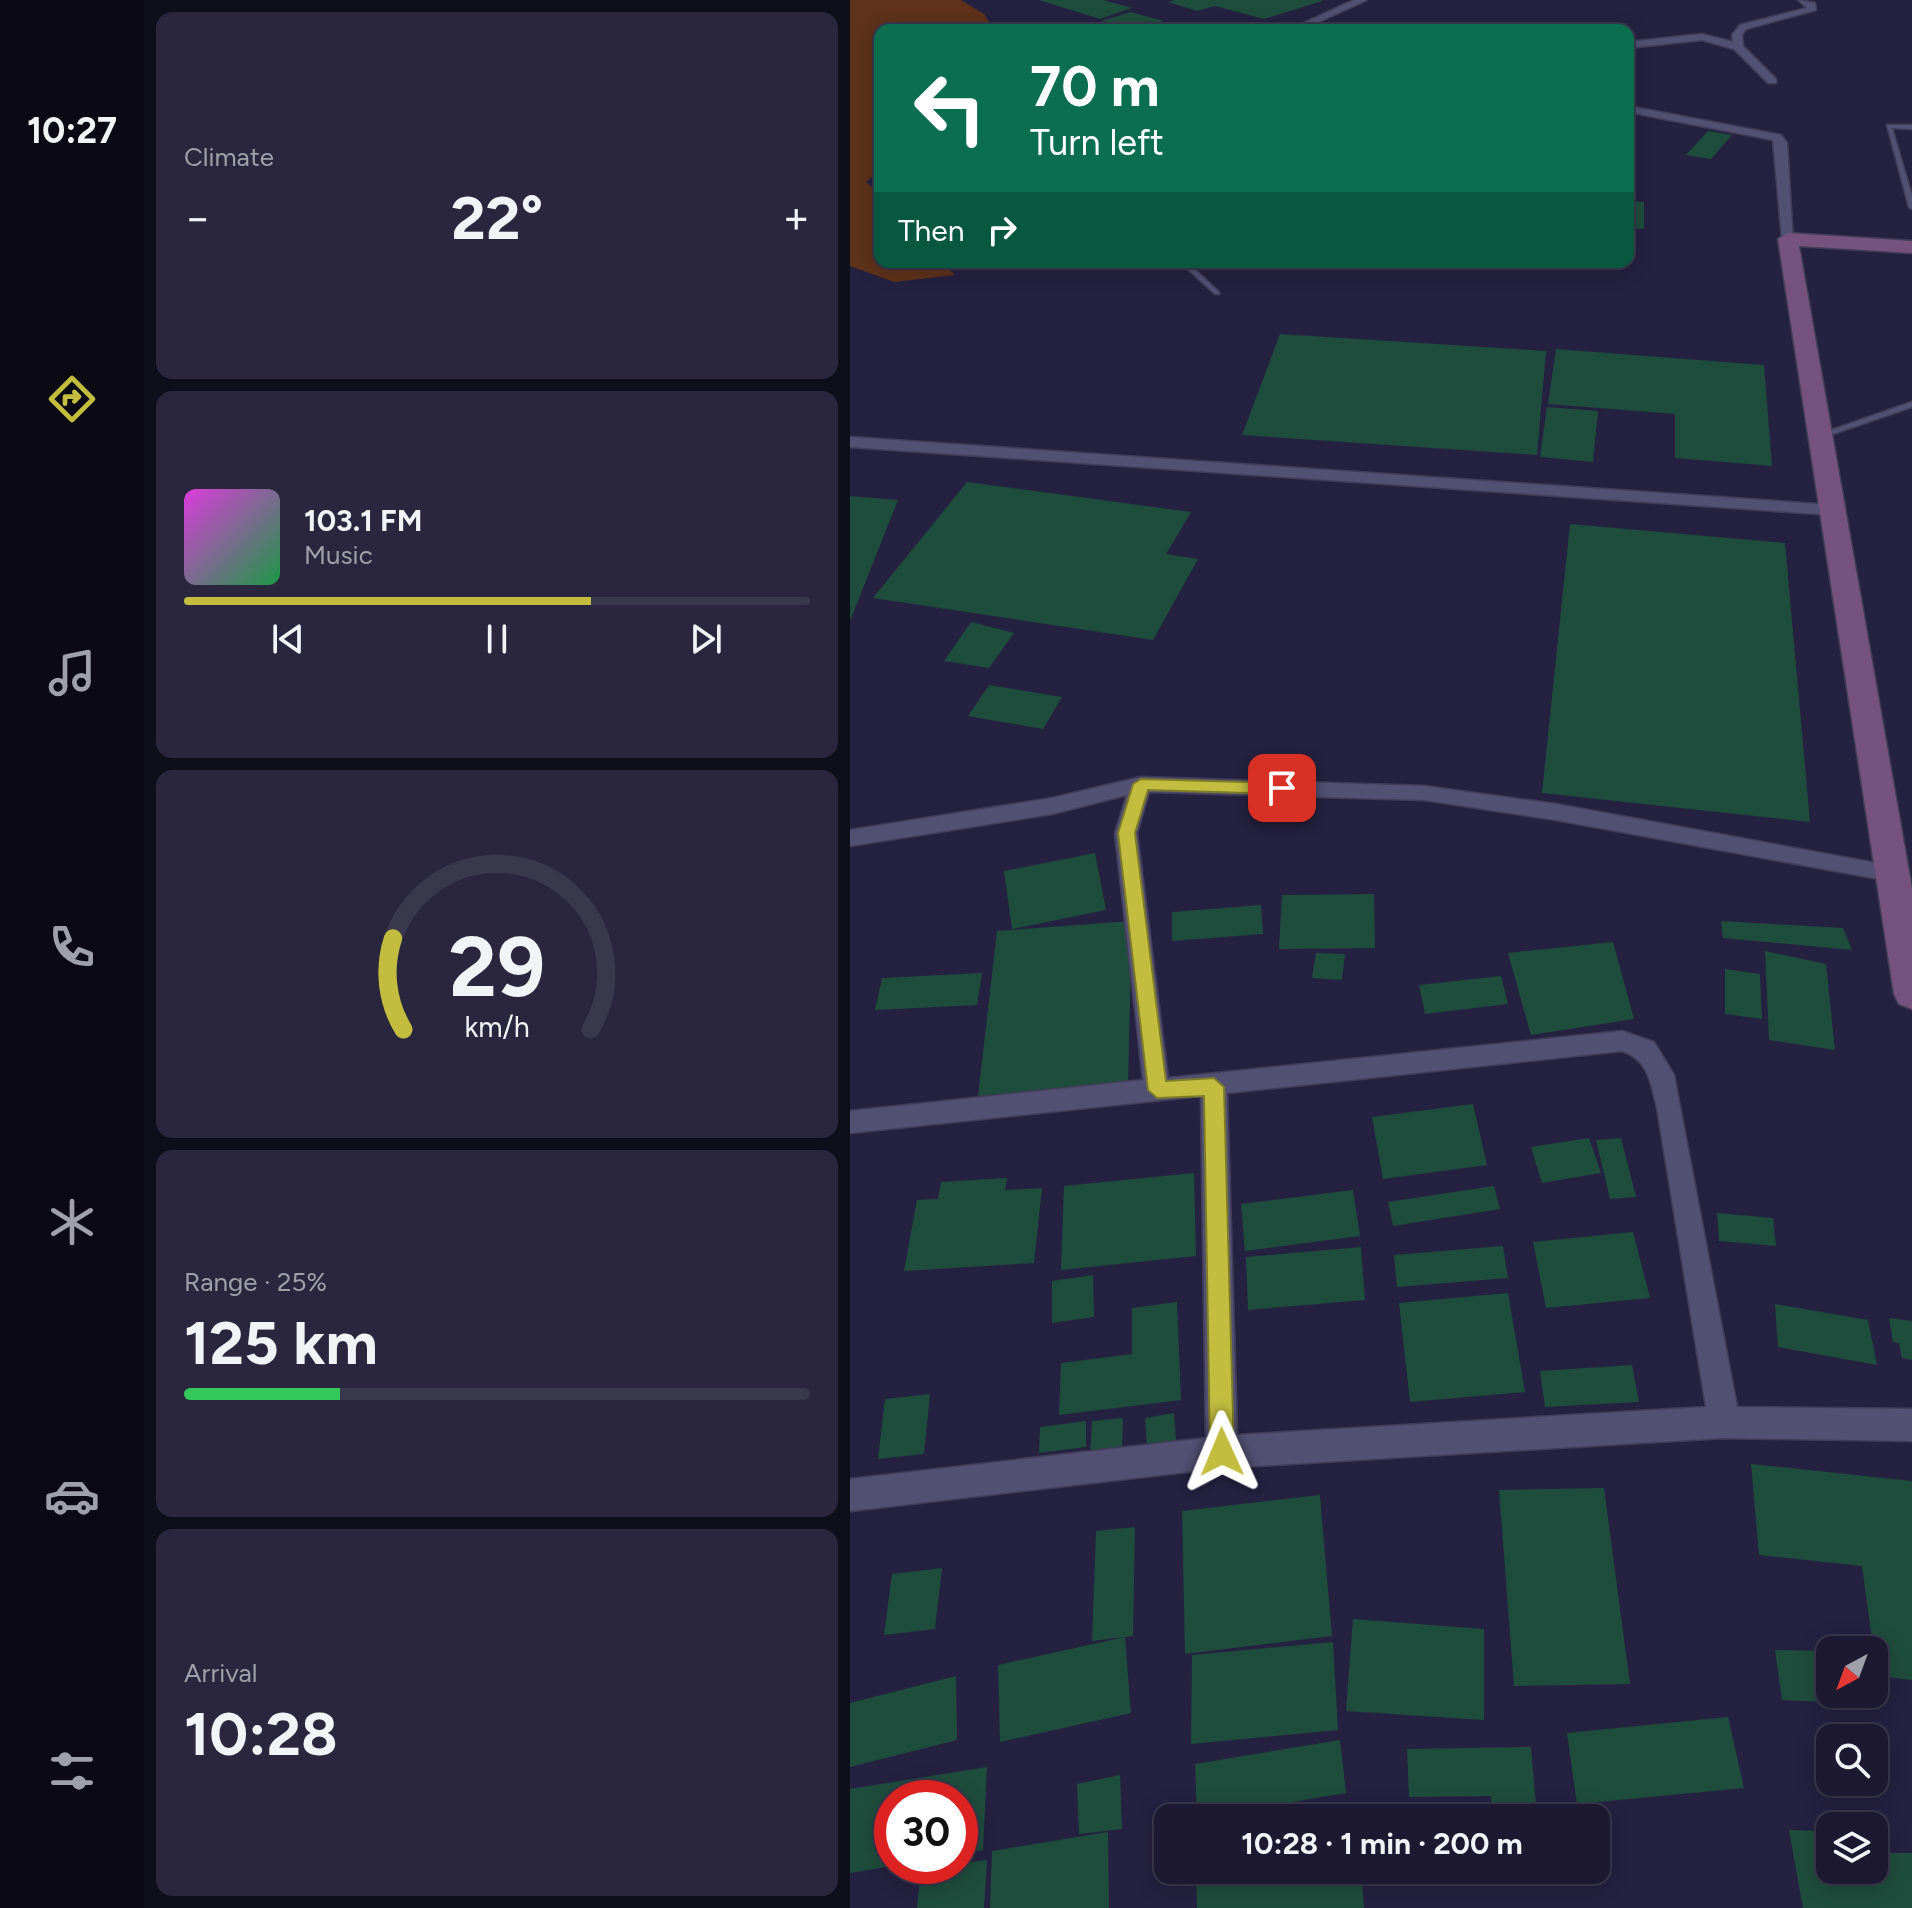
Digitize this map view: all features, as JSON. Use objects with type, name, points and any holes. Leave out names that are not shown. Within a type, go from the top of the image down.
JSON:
[{"type":"street","points":[[1307,24],[1362,0]]},
{"type":"street","points":[[1738,47],[1737,35],[1743,27],[1811,10],[1812,5],[1803,0]]},
{"type":"street","points":[[1634,44],[1702,37],[1738,47],[1772,81]]},
{"type":"street","points":[[1634,110],[1777,137],[1781,143],[1791,267],[1906,923],[1912,994]]},
{"type":"street","points":[[1788,227],[1852,243],[1912,247]]},
{"type":"street","points":[[1791,267],[1852,243]]},
{"type":"street","points":[[850,442],[1833,510]]},
{"type":"street","points":[[850,838],[1052,806],[1141,784],[1424,793],[1556,812],[1895,874]]},
{"type":"street","points":[[1141,784],[1126,833],[1157,1090]]},
{"type":"street","points":[[850,1122],[1157,1090],[1214,1087],[1622,1041],[1640,1044],[1656,1059],[1670,1108],[1724,1422]]},
{"type":"street","points":[[1214,1087],[1222,1452]]},
{"type":"street","points":[[850,1495],[1222,1452],[1724,1422],[1912,1425]]},
{"type":"lane","points":[[1912,127],[1889,126],[1912,207]]},
{"type":"lane","points":[[1190,268],[1217,293]]},
{"type":"lane","points":[[1821,435],[1912,404]]},
{"type":"shaded area","points":[[850,0],[961,0],[984,14],[990,24],[874,24],[874,175],[866,182],[874,189],[874,268],[947,268],[955,275],[894,282],[850,266]]},
{"type":"building","points":[[1039,0],[1103,0],[1132,8],[1100,19]]},
{"type":"building","points":[[1322,1],[1264,19],[1215,6],[1197,11],[1168,2]]},
{"type":"building","points":[[1131,12],[1164,21],[1154,24],[1112,24],[1101,21]]},
{"type":"building","points":[[1708,131],[1732,135],[1711,159],[1686,155]]},
{"type":"building","points":[[1634,201],[1644,202],[1644,229],[1634,228]]},
{"type":"building","points":[[1280,334],[1546,351],[1537,455],[1242,435]]},
{"type":"building","points":[[1556,349],[1764,365],[1772,466],[1675,458],[1675,414],[1548,404]]},
{"type":"building","points":[[1547,407],[1598,411],[1593,462],[1540,457]]},
{"type":"building","points":[[967,482],[1191,512],[1166,554],[1198,559],[1153,640],[873,598]]},
{"type":"building","points":[[850,496],[898,500],[850,621]]},
{"type":"building","points":[[1570,524],[1785,543],[1810,822],[1542,793]]},
{"type":"building","points":[[971,622],[1014,633],[989,668],[944,661]]},
{"type":"building","points":[[989,685],[1062,697],[1043,729],[968,716]]},
{"type":"building","points":[[1095,853],[1106,910],[1012,929],[1004,871]]},
{"type":"building","points":[[1374,894],[1375,948],[1279,949],[1282,895]]},
{"type":"building","points":[[1261,905],[1263,934],[1172,941],[1172,912]]},
{"type":"building","points":[[1132,921],[1128,1084],[978,1096],[997,931]]},
{"type":"building","points":[[1721,921],[1843,928],[1852,950],[1723,938]]},
{"type":"building","points":[[1613,942],[1634,1019],[1531,1035],[1508,953]]},
{"type":"building","points":[[1765,951],[1826,964],[1835,1050],[1769,1040]]},
{"type":"building","points":[[1316,953],[1345,954],[1342,980],[1312,978]]},
{"type":"building","points":[[1725,969],[1760,974],[1762,1019],[1725,1014]]},
{"type":"building","points":[[982,973],[977,1005],[875,1010],[882,978]]},
{"type":"building","points":[[1501,976],[1508,1004],[1425,1014],[1419,985]]},
{"type":"building","points":[[1473,1104],[1487,1165],[1383,1179],[1372,1117]]},
{"type":"building","points":[[1589,1138],[1601,1173],[1542,1183],[1531,1147]]},
{"type":"building","points":[[1621,1138],[1636,1197],[1610,1199],[1596,1140]]},
{"type":"building","points":[[1194,1173],[1196,1256],[1061,1270],[1064,1186]]},
{"type":"building","points":[[1007,1178],[1005,1190],[1042,1188],[1034,1263],[904,1271],[917,1200],[938,1199],[941,1182]]},
{"type":"building","points":[[1494,1186],[1500,1209],[1393,1226],[1388,1202]]},
{"type":"building","points":[[1353,1190],[1360,1236],[1245,1251],[1241,1204]]},
{"type":"building","points":[[1717,1213],[1773,1218],[1776,1246],[1719,1241]]},
{"type":"building","points":[[1633,1232],[1650,1298],[1546,1308],[1533,1242]]},
{"type":"building","points":[[1503,1246],[1508,1278],[1397,1287],[1394,1255]]},
{"type":"building","points":[[1361,1247],[1365,1300],[1248,1310],[1246,1257]]},
{"type":"building","points":[[1093,1275],[1094,1317],[1052,1323],[1052,1281]]},
{"type":"building","points":[[1508,1293],[1525,1392],[1410,1402],[1399,1303]]},
{"type":"building","points":[[1177,1302],[1181,1400],[1059,1415],[1061,1363],[1132,1354],[1132,1308]]},
{"type":"building","points":[[1775,1304],[1868,1320],[1877,1365],[1778,1347]]},
{"type":"building","points":[[1889,1318],[1912,1321],[1912,1360],[1902,1358],[1899,1343],[1893,1342]]},
{"type":"building","points":[[1632,1365],[1639,1402],[1545,1407],[1540,1371]]},
{"type":"building","points":[[930,1394],[924,1454],[878,1459],[885,1399]]},
{"type":"building","points":[[1174,1413],[1176,1442],[1147,1447],[1145,1418]]},
{"type":"building","points":[[1123,1418],[1122,1454],[1090,1457],[1092,1421]]},
{"type":"building","points":[[1086,1421],[1086,1447],[1039,1453],[1040,1427]]},
{"type":"building","points":[[1751,1464],[1912,1481],[1912,1680],[1888,1677],[1888,1636],[1872,1636],[1862,1566],[1759,1555]]},
{"type":"building","points":[[1604,1488],[1630,1684],[1514,1686],[1499,1490]]},
{"type":"building","points":[[1320,1495],[1332,1636],[1185,1654],[1182,1511]]},
{"type":"building","points":[[1135,1527],[1133,1636],[1092,1641],[1096,1531]]},
{"type":"building","points":[[942,1568],[935,1629],[884,1635],[892,1574]]},
{"type":"building","points":[[1353,1619],[1484,1629],[1484,1720],[1346,1711]]},
{"type":"building","points":[[1125,1637],[1131,1713],[1000,1742],[998,1665]]},
{"type":"building","points":[[1333,1642],[1338,1730],[1191,1744],[1192,1655]]},
{"type":"building","points":[[1775,1650],[1816,1651],[1816,1702],[1782,1700]]},
{"type":"building","points":[[956,1676],[957,1740],[850,1767],[850,1703]]},
{"type":"building","points":[[1728,1717],[1744,1788],[1577,1804],[1567,1733]]},
{"type":"building","points":[[1340,1740],[1346,1793],[1280,1804],[1196,1804],[1195,1764]]},
{"type":"building","points":[[1531,1747],[1536,1804],[1491,1804],[1491,1796],[1409,1797],[1407,1749]]},
{"type":"building","points":[[987,1767],[983,1850],[978,1851],[978,1780],[906,1780]]},
{"type":"building","points":[[1120,1775],[1122,1829],[1079,1834],[1077,1784]]},
{"type":"building","points":[[874,1785],[874,1869],[850,1873],[850,1789]]},
{"type":"building","points":[[1789,1830],[1816,1831],[1816,1884],[1888,1884],[1888,1853],[1912,1853],[1912,1908],[1803,1908]]},
{"type":"building","points":[[1108,1832],[1109,1908],[990,1908],[992,1851]]},
{"type":"building","points":[[987,1860],[984,1908],[917,1908],[919,1884],[978,1884],[978,1861]]},
{"type":"building","points":[[1196,1884],[1362,1884],[1364,1908],[1197,1908]]},
{"type":"route","points":[[1222,1452],[1214,1087],[1157,1090],[1126,833],[1141,784],[1282,788]]}]
